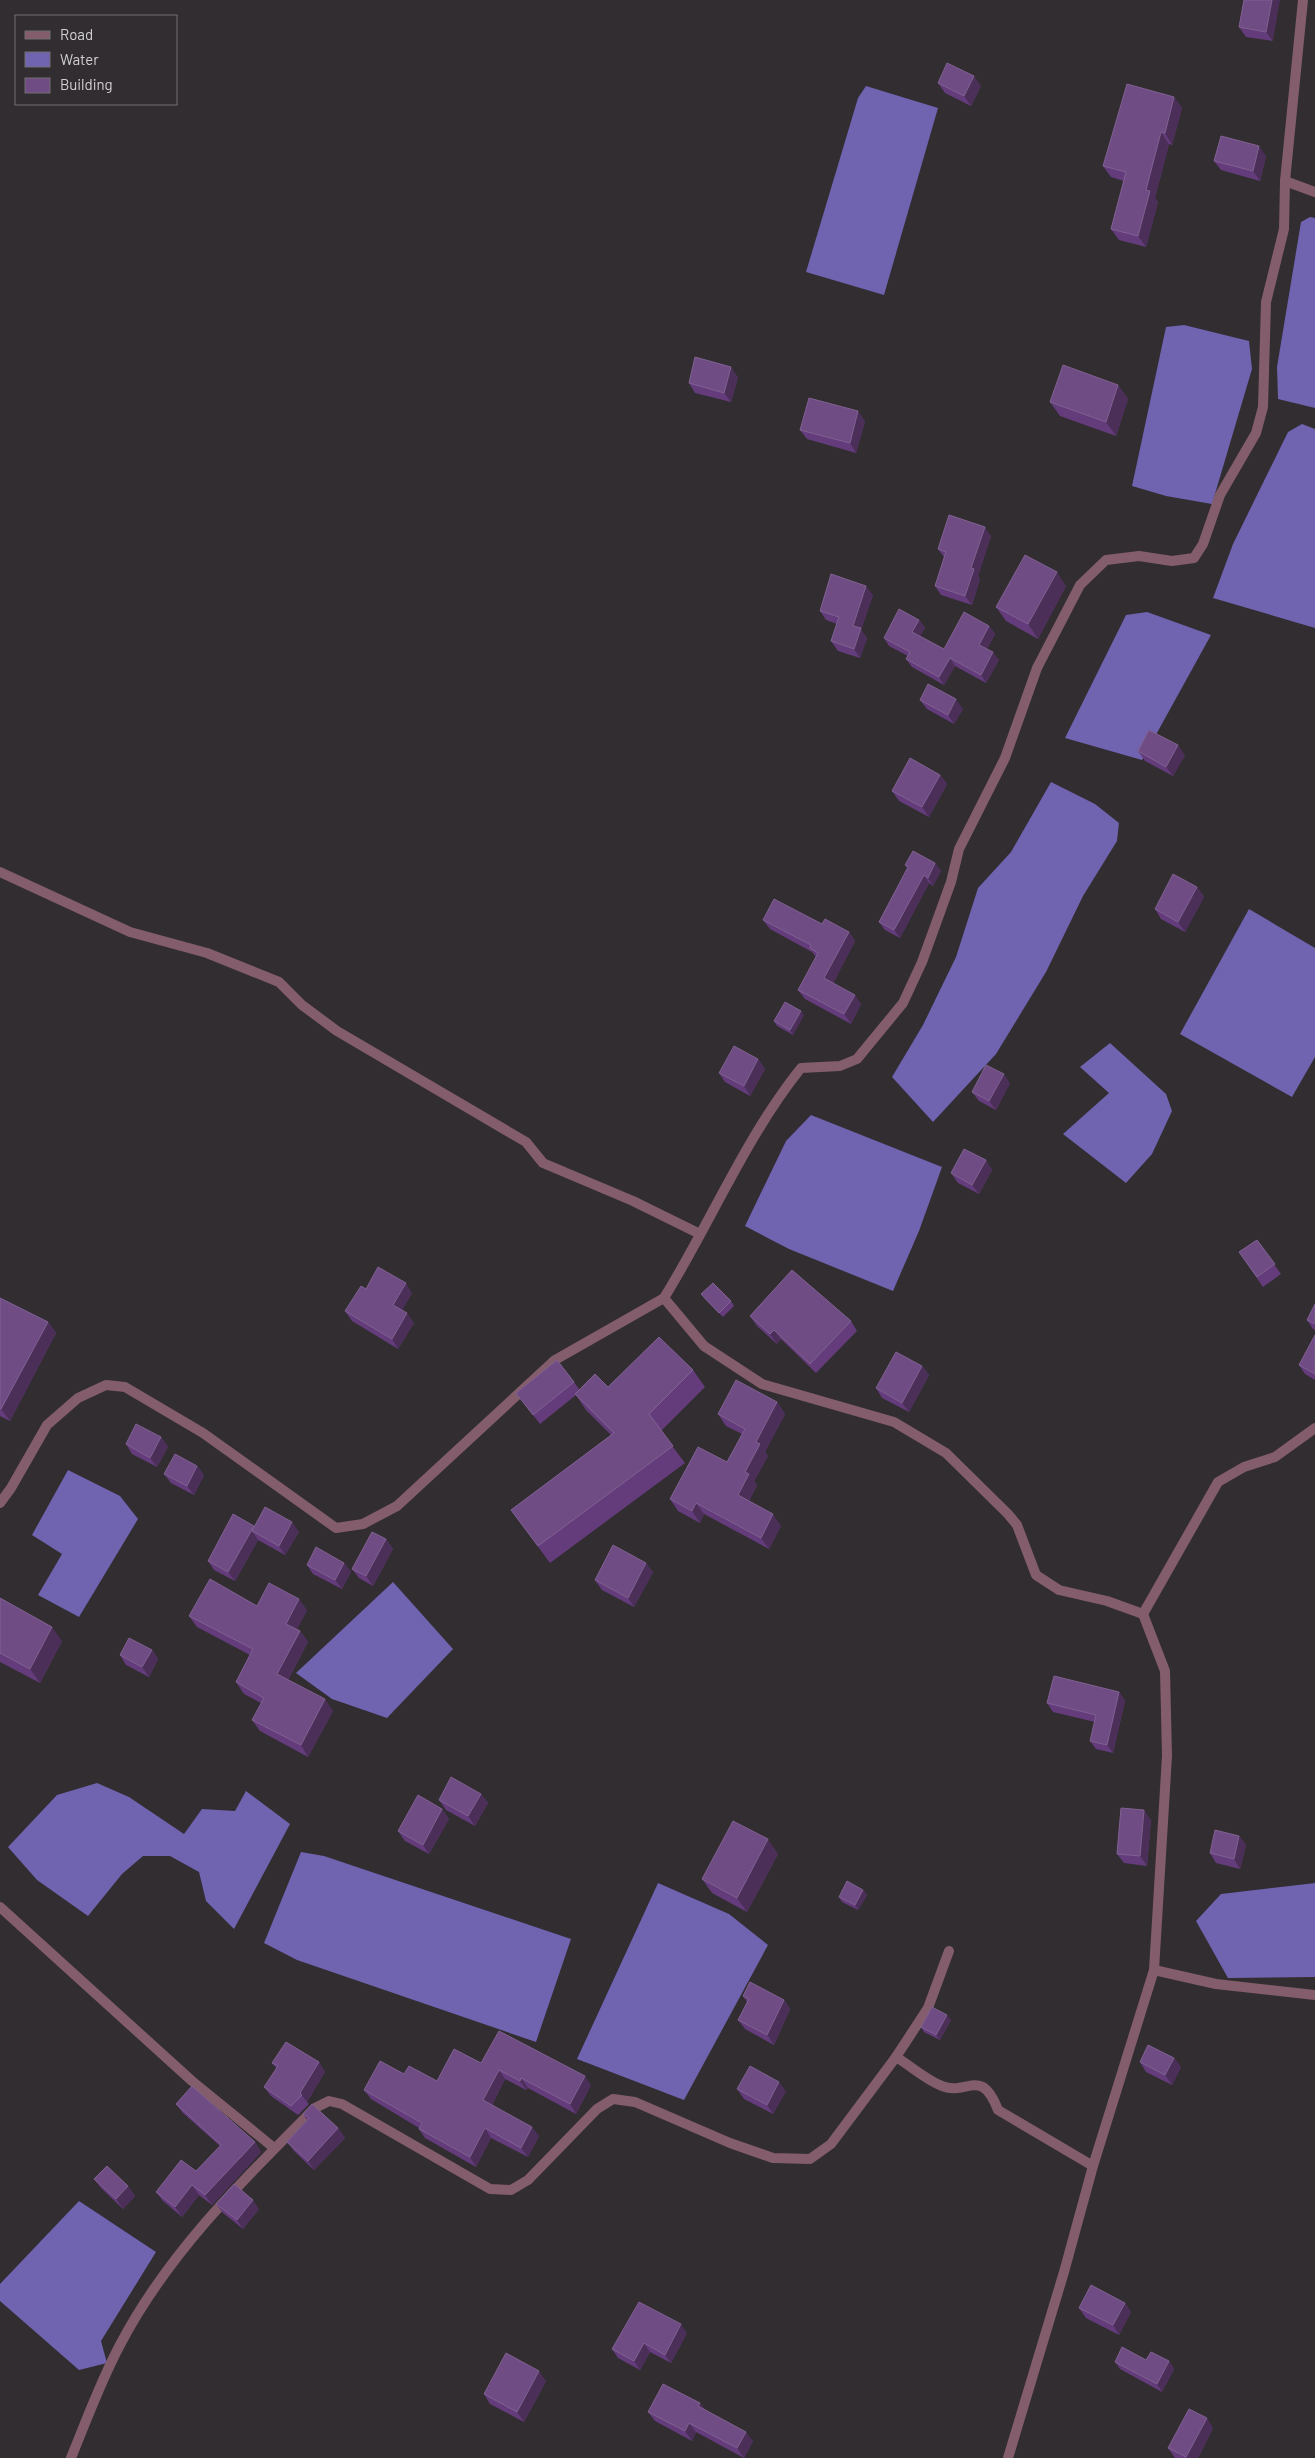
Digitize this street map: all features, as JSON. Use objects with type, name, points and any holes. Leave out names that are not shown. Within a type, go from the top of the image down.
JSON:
[{"type":"street","points":[[0,1503],[11,1488],[47,1425],[78,1398],[106,1385],[125,1387],[203,1433],[336,1528],[364,1524],[397,1506],[556,1360],[664,1298],[739,1162],[780,1094],[801,1068],[840,1066],[857,1059],[903,1003],[922,962],[951,882],[959,849],[1005,758],[1037,668],[1080,585],[1106,560],[1139,556],[1172,561],[1194,558],[1203,544],[1220,495],[1256,433],[1263,408],[1266,302],[1284,228],[1285,181],[1303,0]]},
{"type":"street","points":[[1285,181],[1315,192]]},
{"type":"street","points":[[0,872],[130,932],[206,953],[279,982],[302,1005],[336,1031],[526,1142],[543,1163],[633,1201],[700,1234]]},
{"type":"street","points":[[664,1298],[704,1346],[762,1384],[894,1422],[946,1454],[1008,1514],[1017,1526],[1036,1576],[1059,1590],[1107,1601],[1143,1614],[1165,1671],[1167,1756],[1154,1970],[1093,2166],[1064,2272],[1008,2458]]},
{"type":"street","points":[[1143,1614],[1218,1482],[1244,1467],[1276,1457],[1315,1428]]},
{"type":"street","points":[[0,1908],[192,2081],[274,2148]]},
{"type":"street","points":[[71,2458],[121,2342],[168,2268],[222,2202],[315,2108],[329,2101],[342,2104],[490,2189],[511,2190],[528,2180],[597,2109],[614,2099],[635,2102],[730,2143],[773,2158],[810,2159],[831,2144],[896,2057],[928,2008],[949,1951]]},
{"type":"street","points":[[1154,1970],[1216,1984],[1315,1995]]},
{"type":"street","points":[[896,2057],[943,2087],[969,2084],[979,2086],[992,2094],[998,2110],[1093,2166]]},
{"type":"water","points":[[866,86],[938,108],[884,295],[806,272],[858,98]]},
{"type":"water","points":[[1310,217],[1315,218],[1315,408],[1278,399],[1277,367],[1301,222]]},
{"type":"water","points":[[1184,325],[1249,341],[1252,369],[1212,504],[1166,496],[1132,486],[1166,327]]},
{"type":"water","points":[[1302,424],[1315,429],[1315,628],[1213,598],[1233,544],[1288,432]]},
{"type":"water","points":[[1147,612],[1211,635],[1142,760],[1065,738],[1126,615]]},
{"type":"water","points":[[1051,782],[1095,804],[1119,823],[1117,841],[1083,896],[1046,972],[996,1054],[933,1122],[892,1077],[923,1025],[956,957],[978,888],[1011,852]]},
{"type":"water","points":[[1249,909],[1315,948],[1315,1057],[1292,1097],[1180,1034]]},
{"type":"water","points":[[1110,1043],[1166,1094],[1172,1111],[1152,1154],[1126,1183],[1063,1134],[1109,1093],[1080,1067]]},
{"type":"water","points":[[811,1115],[942,1167],[919,1231],[893,1291],[789,1249],[745,1226],[786,1141]]},
{"type":"water","points":[[68,1470],[120,1496],[138,1519],[79,1617],[38,1595],[62,1554],[32,1535]]},
{"type":"water","points":[[393,1582],[453,1649],[387,1718],[332,1699],[296,1673]]},
{"type":"water","points":[[97,1783],[129,1797],[184,1834],[202,1809],[235,1811],[246,1791],[290,1824],[234,1929],[206,1901],[199,1872],[170,1856],[143,1856],[122,1874],[88,1916],[37,1880],[8,1847],[57,1795]]},
{"type":"water","points":[[301,1852],[324,1856],[571,1939],[536,2042],[297,1960],[264,1943]]},
{"type":"water","points":[[658,1883],[729,1914],[768,1945],[684,2100],[577,2059]]},
{"type":"water","points":[[1315,1883],[1315,1977],[1228,1978],[1196,1921],[1221,1894]]},
{"type":"water","points":[[79,2201],[156,2252],[101,2341],[107,2363],[79,2370],[0,2301],[0,2284]]},
{"type":"building","points":[[1244,0],[1272,0],[1266,32],[1239,27]]},
{"type":"building","points":[[947,63],[974,76],[964,96],[938,83]]},
{"type":"building","points":[[1127,84],[1174,97],[1165,133],[1161,132],[1146,190],[1150,191],[1138,236],[1111,229],[1126,172],[1103,166]]},
{"type":"building","points":[[1221,136],[1259,146],[1253,171],[1214,161]]},
{"type":"building","points":[[695,357],[731,367],[724,393],[689,383]]},
{"type":"building","points":[[1063,365],[1118,385],[1106,422],[1050,402]]},
{"type":"building","points":[[809,398],[858,411],[850,443],[800,430]]},
{"type":"building","points":[[949,515],[985,527],[971,568],[974,569],[965,596],[935,586],[946,552],[938,549]]},
{"type":"building","points":[[1025,555],[1057,572],[1028,624],[996,607]]},
{"type":"building","points":[[831,574],[866,586],[853,626],[861,628],[854,649],[831,641],[839,617],[820,611]]},
{"type":"building","points":[[899,609],[919,620],[912,632],[944,649],[964,612],[989,626],[979,645],[993,652],[981,675],[950,658],[939,677],[906,659],[910,652],[884,638]]},
{"type":"building","points":[[928,684],[956,699],[948,715],[920,700]]},
{"type":"building","points":[[1149,730],[1178,745],[1166,767],[1138,751]]},
{"type":"building","points":[[910,758],[940,775],[922,807],[892,791]]},
{"type":"building","points":[[913,851],[935,863],[928,878],[924,875],[894,930],[879,922],[908,867],[905,865]]},
{"type":"building","points":[[1173,874],[1197,887],[1178,922],[1155,909]]},
{"type":"building","points":[[774,899],[822,924],[825,919],[849,932],[824,978],[855,995],[844,1014],[798,990],[818,953],[810,948],[811,945],[763,920]]},
{"type":"building","points":[[785,1002],[801,1011],[790,1030],[774,1021]]},
{"type":"building","points":[[734,1046],[758,1059],[744,1086],[719,1073]]},
{"type":"building","points":[[986,1065],[1004,1074],[989,1101],[972,1092]]},
{"type":"building","points":[[964,1149],[986,1160],[972,1185],[951,1173]]},
{"type":"building","points":[[1257,1240],[1275,1264],[1257,1277],[1239,1252]]},
{"type":"building","points":[[378,1267],[406,1283],[393,1305],[407,1313],[392,1339],[345,1311],[361,1286],[366,1289]]},
{"type":"building","points":[[792,1270],[851,1321],[810,1364],[774,1330],[770,1334],[750,1316]]},
{"type":"building","points":[[713,1283],[731,1301],[719,1313],[701,1294]]},
{"type":"building","points":[[0,1298],[48,1322],[1,1409],[0,1409]]},
{"type":"building","points":[[1315,1304],[1315,1324],[1307,1320]]},
{"type":"building","points":[[1315,1335],[1315,1374],[1299,1365]]},
{"type":"building","points":[[659,1337],[693,1370],[649,1414],[673,1446],[538,1546],[511,1510],[614,1433],[575,1394],[595,1374],[608,1387]]},
{"type":"building","points":[[896,1352],[922,1366],[902,1403],[876,1388]]},
{"type":"building","points":[[557,1360],[574,1382],[533,1415],[516,1393]]},
{"type":"building","points":[[736,1380],[777,1402],[756,1442],[760,1444],[745,1472],[749,1474],[738,1495],[773,1514],[761,1538],[696,1503],[692,1511],[670,1499],[698,1447],[727,1462],[745,1429],[718,1414]]},
{"type":"building","points":[[136,1424],[161,1437],[150,1458],[126,1444]]},
{"type":"building","points":[[175,1454],[197,1466],[187,1486],[164,1474]]},
{"type":"building","points":[[265,1507],[292,1522],[279,1546],[252,1531]]},
{"type":"building","points":[[233,1514],[254,1526],[228,1572],[208,1561]]},
{"type":"building","points":[[372,1532],[386,1539],[366,1576],[352,1569]]},
{"type":"building","points":[[613,1545],[646,1563],[628,1598],[595,1580]]},
{"type":"building","points":[[316,1547],[344,1563],[335,1580],[307,1565]]},
{"type":"building","points":[[210,1579],[257,1606],[269,1583],[299,1599],[286,1624],[300,1631],[277,1674],[325,1699],[301,1745],[252,1720],[264,1698],[236,1682],[253,1649],[189,1616]]},
{"type":"building","points":[[0,1598],[52,1627],[30,1669],[0,1653]]},
{"type":"building","points":[[129,1638],[152,1650],[142,1667],[120,1655]]},
{"type":"building","points":[[1054,1676],[1119,1692],[1107,1745],[1090,1741],[1096,1715],[1047,1703]]},
{"type":"building","points":[[451,1777],[481,1794],[468,1816],[439,1800]]},
{"type":"building","points":[[418,1795],[442,1809],[423,1845],[398,1831]]},
{"type":"building","points":[[1121,1808],[1144,1810],[1140,1856],[1117,1854]]},
{"type":"building","points":[[733,1821],[768,1839],[737,1898],[702,1879]]},
{"type":"building","points":[[1215,1830],[1239,1836],[1234,1859],[1210,1853]]},
{"type":"building","points":[[847,1881],[863,1890],[855,1905],[839,1897]]},
{"type":"building","points":[[750,1982],[784,2000],[767,2035],[738,2020],[749,1999],[743,1996]]},
{"type":"building","points":[[932,2007],[947,2015],[936,2035],[921,2027]]},
{"type":"building","points":[[499,2031],[585,2076],[570,2104],[521,2078],[520,2081],[499,2070],[483,2100],[532,2127],[521,2148],[485,2128],[470,2157],[419,2129],[422,2123],[364,2090],[380,2061],[404,2074],[409,2066],[437,2081],[454,2049],[481,2063]]},
{"type":"building","points":[[286,2042],[319,2062],[300,2093],[302,2095],[291,2106],[264,2087],[278,2066],[272,2063]]},
{"type":"building","points":[[1148,2045],[1174,2058],[1165,2075],[1140,2062]]},
{"type":"building","points":[[750,2066],[779,2082],[767,2105],[737,2089]]},
{"type":"building","points":[[192,2086],[255,2142],[205,2195],[192,2185],[175,2207],[156,2192],[181,2160],[196,2171],[221,2145],[176,2104]]},
{"type":"building","points":[[312,2104],[338,2128],[308,2161],[287,2142],[309,2118],[303,2114]]},
{"type":"building","points":[[107,2166],[128,2186],[116,2199],[94,2179]]},
{"type":"building","points":[[234,2184],[253,2200],[237,2220],[216,2204]]},
{"type":"building","points":[[1091,2285],[1125,2303],[1113,2325],[1079,2308]]},
{"type":"building","points":[[639,2302],[681,2324],[665,2355],[644,2343],[634,2361],[612,2349]]},
{"type":"building","points":[[1122,2347],[1146,2360],[1151,2352],[1169,2361],[1157,2384],[1115,2362]]},
{"type":"building","points":[[506,2353],[539,2371],[517,2412],[484,2394]]},
{"type":"building","points":[[663,2384],[700,2403],[698,2406],[746,2432],[737,2448],[689,2423],[685,2431],[648,2412]]},
{"type":"building","points":[[1189,2409],[1207,2418],[1186,2457],[1168,2448]]}]
